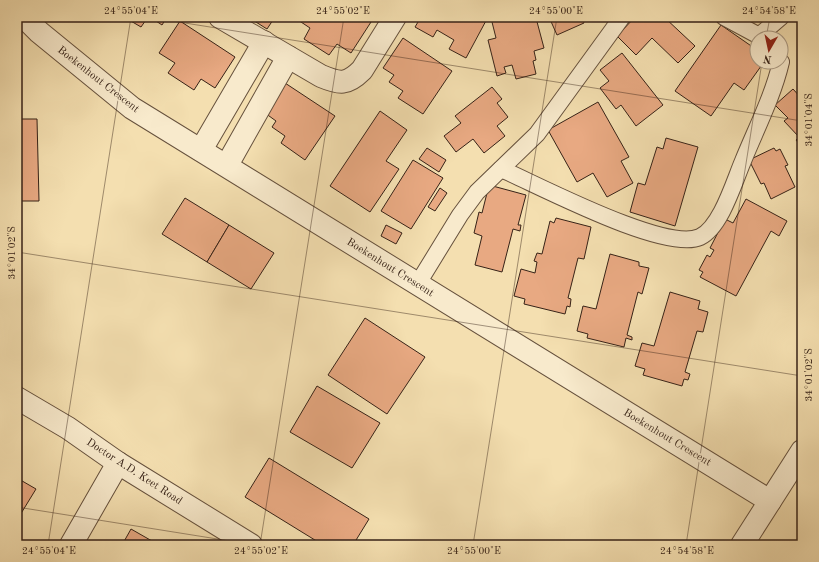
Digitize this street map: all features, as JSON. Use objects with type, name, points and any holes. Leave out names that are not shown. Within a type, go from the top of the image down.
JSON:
[{"type":"street","points":[[220,17],[321,76],[336,82],[343,82],[356,76],[362,70],[394,17]]},
{"type":"street","name":"Boekenhout Crescent","points":[[37,22],[132,108],[417,285],[770,501]]},
{"type":"street","points":[[201,150],[264,42]]},
{"type":"street","points":[[226,165],[288,57]]},
{"type":"street","name":"Doctor A.D. Keet Road","points":[[17,398],[68,428],[118,463],[251,545]]},
{"type":"street","points":[[742,545],[802,451]]},
{"type":"street","points":[[71,545],[118,463]]},
{"type":"lane","points":[[417,285],[460,216],[477,192],[537,134],[622,17]]},
{"type":"lane","points":[[724,17],[749,30]]},
{"type":"lane","points":[[769,30],[782,17]]},
{"type":"lane","points":[[501,169],[592,210],[641,230],[682,240],[700,237],[711,228],[726,202],[763,114],[779,70]]},
{"type":"building","points":[[124,17],[148,17],[141,27]]},
{"type":"building","points":[[150,17],[167,17],[162,25]]},
{"type":"building","points":[[248,17],[275,17],[267,29]]},
{"type":"building","points":[[364,17],[371,22],[351,53],[337,44],[329,55],[304,39],[310,28],[295,18]]},
{"type":"building","points":[[421,17],[488,17],[466,58],[449,49],[454,40],[437,30],[433,37],[415,27]]},
{"type":"building","points":[[528,17],[529,20],[536,18],[544,48],[534,51],[536,60],[533,61],[536,74],[516,79],[512,65],[504,67],[506,73],[497,76],[488,40],[496,38],[491,18]]},
{"type":"building","points":[[549,17],[582,17],[584,23],[557,35]]},
{"type":"building","points":[[635,17],[664,17],[695,46],[678,63],[652,38],[636,55],[617,36]]},
{"type":"building","points":[[180,21],[235,57],[215,88],[201,79],[194,90],[168,73],[175,63],[159,53]]},
{"type":"building","points":[[721,25],[749,44],[749,70],[758,70],[744,90],[734,83],[711,116],[675,91]]},
{"type":"building","points":[[403,38],[452,71],[423,114],[398,98],[403,91],[389,82],[394,75],[383,68]]},
{"type":"building","points":[[622,53],[663,105],[636,126],[621,105],[616,109],[600,88],[609,81],[600,70]]},
{"type":"building","points":[[285,83],[335,116],[305,160],[281,143],[285,136],[272,127],[276,121],[265,113]]},
{"type":"building","points":[[492,87],[502,99],[497,103],[508,117],[497,126],[505,136],[484,153],[473,139],[456,152],[444,136],[461,123],[455,116]]},
{"type":"building","points":[[793,89],[802,99],[801,146],[796,140],[799,137],[784,121],[788,118],[775,105]]},
{"type":"building","points":[[598,102],[629,157],[621,161],[633,183],[607,197],[593,173],[577,182],[548,130]]},
{"type":"building","points":[[380,111],[407,130],[386,161],[399,169],[370,212],[330,186]]},
{"type":"building","points":[[17,119],[37,119],[39,201],[17,201]]},
{"type":"building","points":[[666,138],[698,147],[675,226],[630,212],[638,183],[645,185],[657,147],[663,149]]},
{"type":"building","points":[[427,148],[446,160],[439,172],[419,159]]},
{"type":"building","points":[[774,148],[776,151],[780,149],[788,165],[785,166],[795,187],[771,199],[764,183],[761,184],[749,160]]},
{"type":"building","points":[[413,160],[443,178],[411,229],[381,211]]},
{"type":"building","points":[[489,185],[526,195],[518,225],[521,225],[520,231],[513,229],[502,272],[475,265],[482,236],[474,233],[479,212],[482,213]]},
{"type":"building","points":[[440,188],[447,193],[435,211],[428,207]]},
{"type":"building","points":[[185,198],[229,225],[207,262],[162,234]]},
{"type":"building","points":[[746,199],[787,221],[779,236],[771,231],[736,296],[700,277],[703,272],[699,270],[707,255],[710,257],[714,250],[710,248],[725,219],[733,223]]},
{"type":"building","points":[[556,218],[591,227],[584,259],[578,258],[568,298],[571,299],[570,307],[567,306],[565,314],[524,304],[525,299],[514,296],[521,269],[535,273],[537,262],[534,261],[537,253],[542,254],[550,221],[554,223]]},
{"type":"building","points":[[229,225],[274,253],[251,289],[207,262]]},
{"type":"building","points":[[386,225],[402,233],[396,244],[381,236]]},
{"type":"building","points":[[610,254],[639,262],[639,266],[649,268],[642,294],[638,292],[627,335],[632,337],[632,340],[626,338],[624,347],[587,338],[588,334],[577,331],[583,306],[596,309]]},
{"type":"building","points":[[670,292],[700,301],[698,309],[708,312],[703,332],[697,331],[685,372],[690,374],[688,380],[684,379],[682,386],[643,375],[645,369],[635,366],[642,343],[654,346]]},
{"type":"building","points":[[365,318],[425,357],[387,414],[328,375]]},
{"type":"building","points":[[317,386],[380,423],[352,468],[290,432]]},
{"type":"building","points":[[269,458],[369,519],[353,545],[323,545],[245,497]]},
{"type":"building","points":[[17,478],[36,489],[17,520]]},
{"type":"building","points":[[131,529],[159,545],[122,545]]}]
